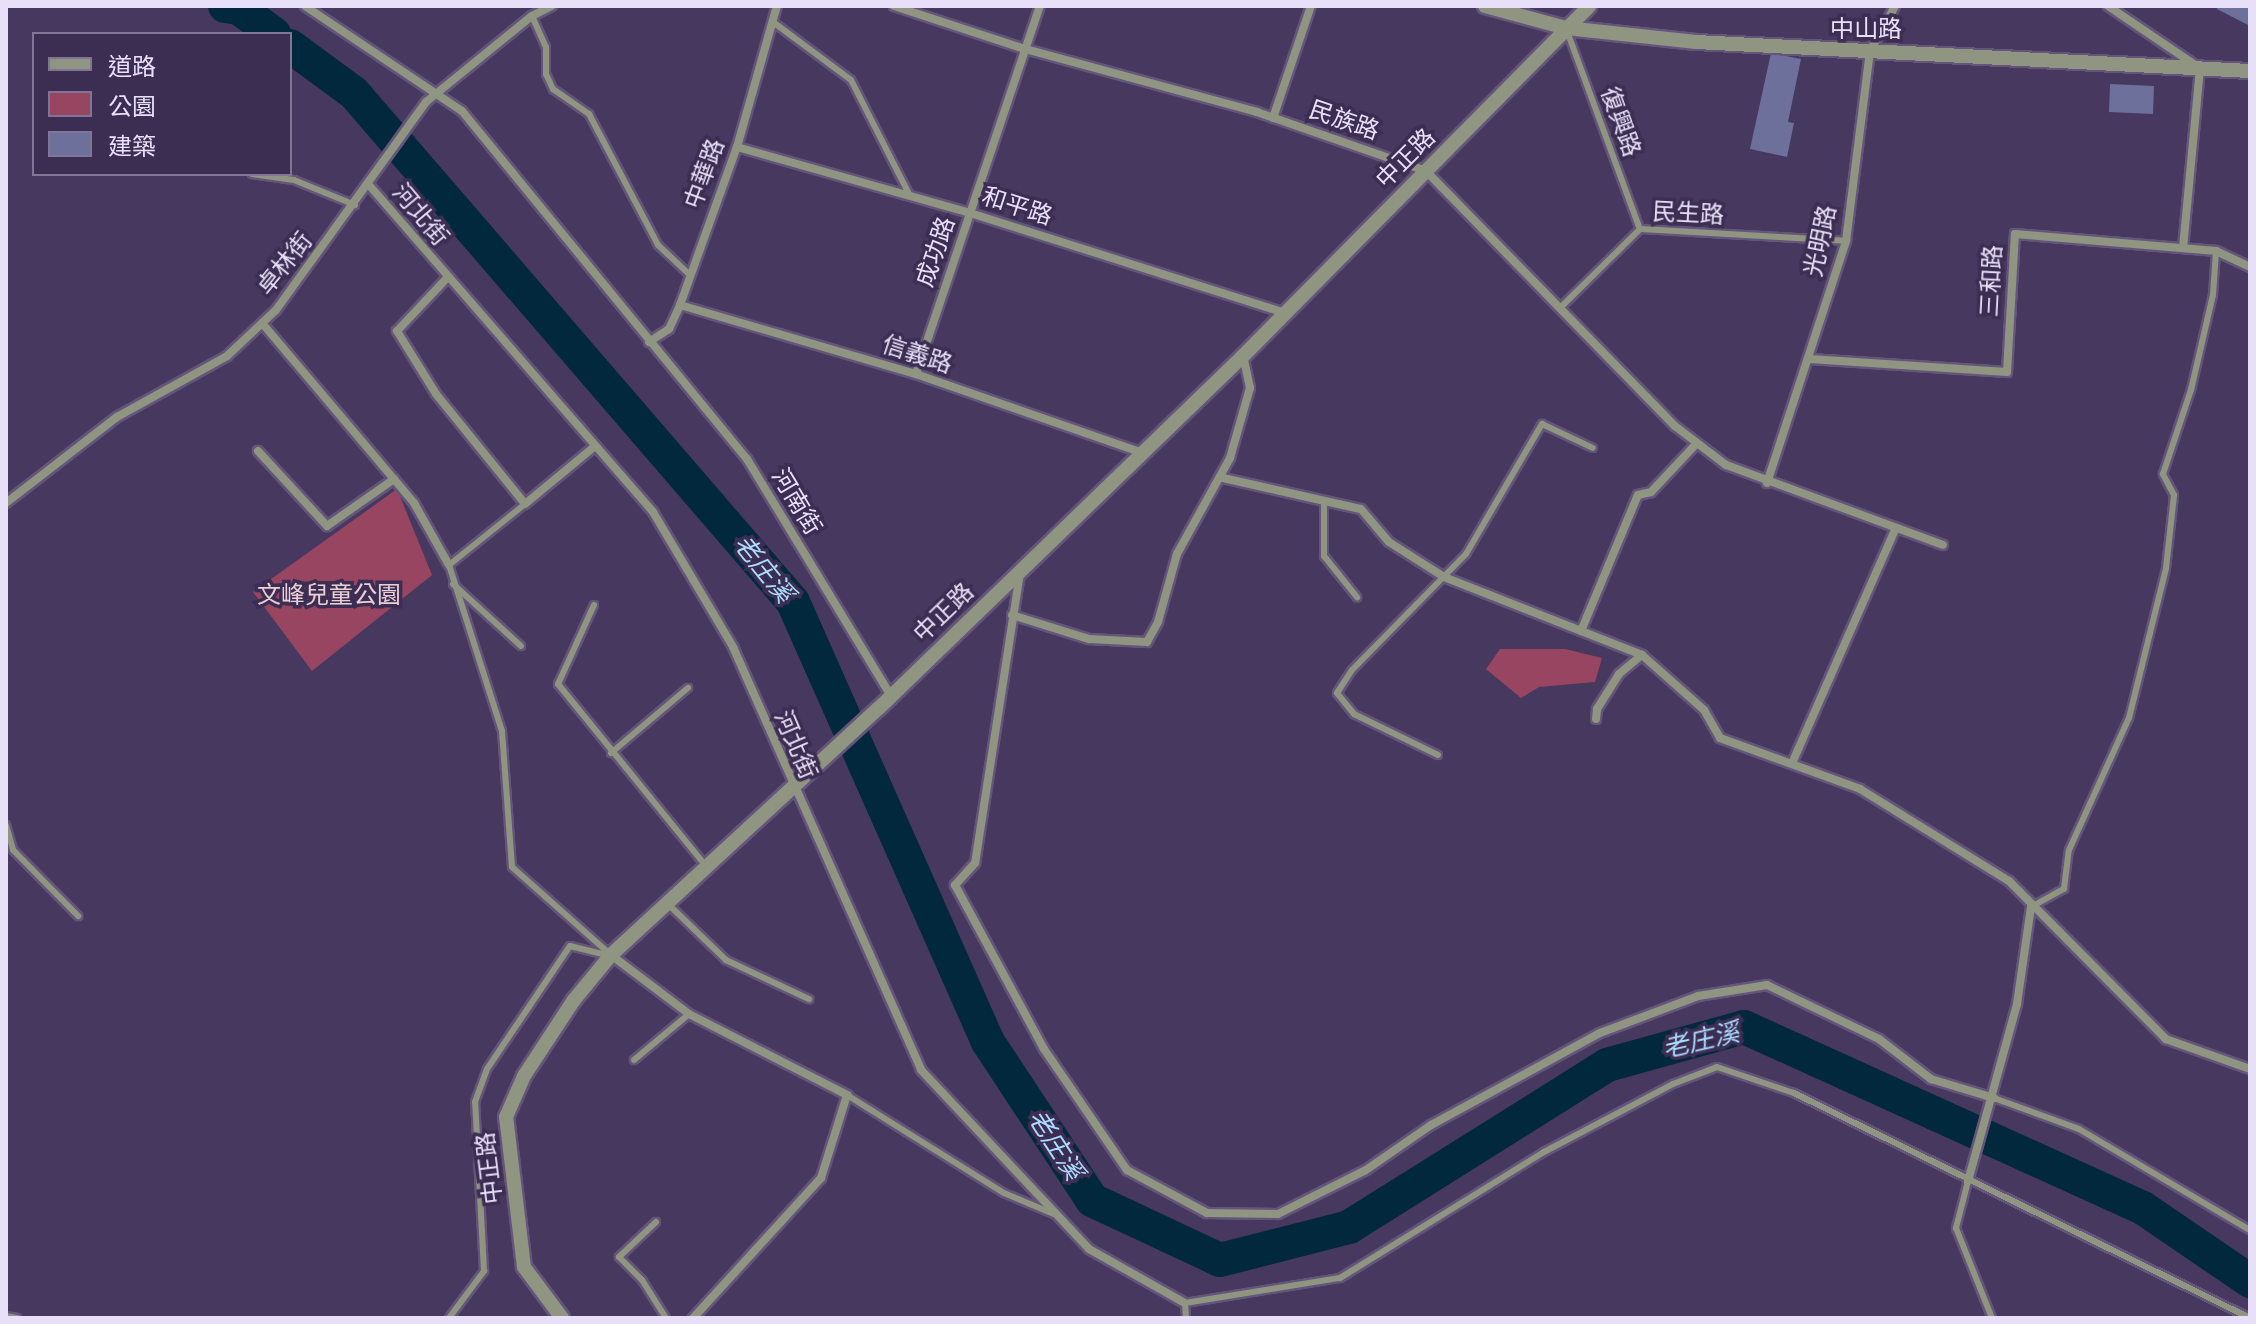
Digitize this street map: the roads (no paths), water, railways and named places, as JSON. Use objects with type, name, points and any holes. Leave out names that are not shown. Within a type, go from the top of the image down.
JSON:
[{"type":"street","name":"河南街","points":[[305,6],[462,111],[747,459],[891,696]]},
{"type":"street","name":"卓林街","points":[[6,503],[117,417],[227,356],[262,323],[355,205],[436,93],[532,16],[552,6]]},
{"type":"street","name":"中華路","points":[[649,342],[669,329],[680,305],[737,147],[777,6]]},
{"type":"street","name":"民族路","points":[[894,6],[1025,49],[1273,118],[1426,171],[1697,443],[1726,465],[1767,483],[1943,545]]},
{"type":"street","name":"成功路","points":[[916,374],[1040,6]]},
{"type":"street","points":[[1273,118],[1311,6]]},
{"type":"street","name":"中山路","points":[[1485,6],[1566,28],[1831,53],[1870,51],[2250,71]]},
{"type":"street","name":"中正路","points":[[562,1318],[524,1267],[506,1117],[524,1076],[611,955],[879,708],[1140,452],[1243,356],[1282,312],[1589,6]]},
{"type":"street","name":"光明路","points":[[1767,483],[1846,241],[1870,51],[1895,6]]},
{"type":"street","points":[[2108,6],[2198,66],[2183,248]]},
{"type":"street","name":"和平路","points":[[737,147],[970,213],[1282,312]]},
{"type":"street","name":"河北街","points":[[369,185],[653,512],[733,647],[791,788],[921,1070],[1089,1249],[1185,1303]]},
{"type":"street","name":"三和路","points":[[1810,359],[2007,372],[2015,234],[2216,251],[2250,267]]},
{"type":"street","points":[[447,278],[397,331],[436,394],[525,504],[595,446]]},
{"type":"street","name":"信義路","points":[[680,305],[916,374],[1140,452]]},
{"type":"street","points":[[262,323],[414,503],[449,565]]},
{"type":"street","points":[[1012,615],[1089,639],[1147,642],[1158,622],[1177,554],[1223,478],[1250,388],[1243,356]]},
{"type":"street","points":[[1581,631],[1638,495],[1651,492],[1697,443]]},
{"type":"street","points":[[258,451],[327,526],[394,479]]},
{"type":"street","points":[[1223,478],[1361,509],[1389,542],[1444,577],[1642,655],[1704,710],[1720,738],[1793,761],[1860,789],[2009,881],[2031,907],[2166,1039],[2250,1069]]},
{"type":"street","points":[[1793,761],[1896,528]]},
{"type":"street","points":[[1020,570],[975,863],[955,885],[1044,1049],[1127,1170],[1207,1213],[1278,1214],[1366,1170],[1431,1125],[1600,1033],[1698,996],[1767,985],[1879,1039],[1931,1079],[1994,1098]]},
{"type":"street","points":[[1596,719],[1597,709],[1619,674],[1642,655]]},
{"type":"street","points":[[1968,1181],[1994,1098],[2017,1004],[2031,907]]},
{"type":"street","points":[[611,955],[689,1014],[847,1095],[821,1178],[693,1318]]},
{"type":"lane","points":[[532,16],[546,47],[546,74],[553,89],[589,114],[658,245],[690,275]]},
{"type":"lane","points":[[773,22],[851,80],[910,196]]},
{"type":"lane","name":"復興路","points":[[1566,28],[1640,229]]},
{"type":"lane","points":[[266,176],[294,180],[355,205]]},
{"type":"lane","name":"民生路","points":[[1560,308],[1640,229],[1846,241]]},
{"type":"lane","points":[[2031,907],[2064,889],[2069,850],[2129,718],[2166,568],[2174,495],[2163,474],[2191,390],[2213,295],[2216,251]]},
{"type":"lane","points":[[1438,755],[1354,714],[1337,693],[1352,670],[1466,554],[1542,424],[1593,448]]},
{"type":"lane","points":[[1324,500],[1324,556],[1357,597]]},
{"type":"lane","points":[[525,504],[449,565],[502,731],[512,867],[611,955]]},
{"type":"lane","points":[[453,584],[521,646]]},
{"type":"lane","points":[[594,605],[558,684],[611,753],[707,866]]},
{"type":"lane","points":[[611,753],[688,688]]},
{"type":"lane","points":[[6,825],[13,850],[78,916]]},
{"type":"lane","points":[[667,903],[726,960],[809,999]]},
{"type":"lane","points":[[449,1318],[484,1271],[475,1102],[487,1069],[570,946],[611,955]]},
{"type":"lane","points":[[634,1060],[689,1014]]},
{"type":"lane","points":[[1186,1318],[1185,1303],[1340,1278],[1544,1152],[1717,1067],[1794,1093],[1968,1181],[2104,1242],[2250,1318]]},
{"type":"lane","points":[[847,1095],[1004,1193],[1054,1214]]},
{"type":"lane","points":[[1994,1098],[2079,1129],[2250,1230]]},
{"type":"lane","points":[[1968,1181],[1956,1228],[1992,1318]]},
{"type":"lane","points":[[656,1222],[619,1257],[642,1280],[666,1318]]},
{"type":"lane","points":[[6,1316],[17,1318]]},
{"type":"waterway","name":"老庄溪","points":[[225,6],[239,8],[271,32]]},
{"type":"waterway","name":"老庄溪","points":[[292,47],[354,93],[793,602],[988,1042],[1092,1200],[1220,1260],[1349,1227],[1607,1065],[1744,1027],[2143,1208],[2250,1281]]},
{"type":"park label","name":"文峰兒童公園","points":[[329,596]]}]
